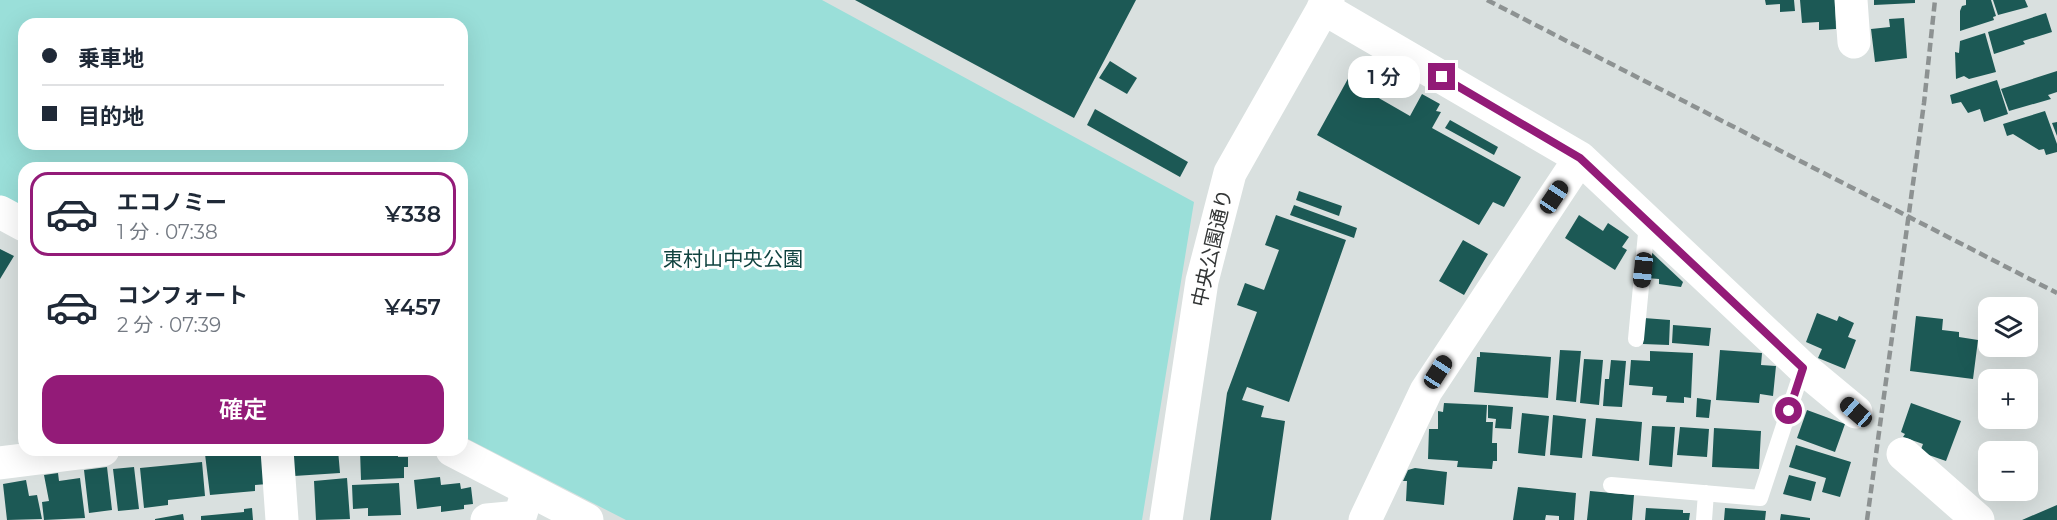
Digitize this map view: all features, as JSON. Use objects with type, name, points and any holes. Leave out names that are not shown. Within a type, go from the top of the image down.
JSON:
[{"type":"street","points":[[1851,0],[1854,42]]},
{"type":"street","points":[[1326,4],[1580,158],[1803,368],[1856,412]]},
{"type":"street","name":"中央公園通り","points":[[1166,520],[1202,281],[1230,173],[1326,4]]},
{"type":"street","points":[[1365,520],[1425,391],[1580,158]]},
{"type":"street","points":[[0,212],[18,222]]},
{"type":"street","points":[[1903,454],[1978,520]]},
{"type":"street","points":[[0,463],[55,456]]},
{"type":"street","points":[[277,456],[282,520]]},
{"type":"street","points":[[458,456],[513,512],[587,520]]},
{"type":"lane","points":[[1636,339],[1647,223]]},
{"type":"lane","points":[[1611,485],[1760,498],[1803,368]]},
{"type":"lane","points":[[1704,520],[1706,493]]},
{"type":"green space","name":"東村山中央公園","points":[[0,0],[822,0],[1194,202],[1142,520],[626,520],[468,439],[468,162],[18,162],[18,208],[0,199]]},
{"type":"building","points":[[855,0],[1136,0],[1074,118]]},
{"type":"building","points":[[1765,0],[1794,0],[1795,11],[1780,12],[1780,4],[1766,5]]},
{"type":"building","points":[[1800,0],[1835,0],[1836,29],[1819,30],[1819,22],[1802,23]]},
{"type":"building","points":[[1874,0],[1915,0],[1915,3],[1874,5]]},
{"type":"building","points":[[1966,0],[1991,0],[1996,16],[1993,17],[1994,20],[1960,31],[1960,11],[1962,6],[1966,5]]},
{"type":"building","points":[[1993,0],[2025,0],[2028,7],[1998,15]]},
{"type":"building","points":[[2046,13],[2052,32],[2023,41],[2025,44],[1994,54],[1988,32]]},
{"type":"building","points":[[1904,18],[1907,58],[1875,62],[1871,29],[1890,27],[1889,19]]},
{"type":"building","points":[[1985,33],[1996,72],[1969,79],[1964,76],[1956,79],[1955,52],[1959,53],[1960,41]]},
{"type":"building","points":[[1110,61],[1137,78],[1127,94],[1099,78]]},
{"type":"building","points":[[1355,66],[1385,83],[1377,97],[1410,116],[1422,94],[1440,104],[1436,111],[1441,112],[1432,128],[1521,177],[1504,207],[1493,202],[1479,225],[1317,135]]},
{"type":"building","points":[[2057,71],[2057,92],[2048,95],[2051,99],[2009,111],[2001,89]]},
{"type":"building","points":[[1997,80],[2008,114],[1984,122],[1980,109],[1968,113],[1961,102],[1952,104],[1950,95]]},
{"type":"building","points":[[1095,109],[1188,162],[1180,177],[1087,125]]},
{"type":"building","points":[[2045,111],[2057,144],[2057,152],[2046,155],[2044,149],[2039,150],[2013,134],[2007,136],[2003,124]]},
{"type":"building","points":[[1450,120],[1498,147],[1494,155],[1445,128]]},
{"type":"building","points":[[2057,122],[2057,136],[2052,123]]},
{"type":"building","points":[[1299,191],[1342,206],[1339,216],[1296,200]]},
{"type":"building","points":[[1294,205],[1357,228],[1354,238],[1290,215]]},
{"type":"building","points":[[1276,215],[1346,240],[1289,402],[1247,387],[1242,400],[1264,406],[1261,417],[1285,421],[1271,520],[1210,520],[1227,393],[1257,312],[1237,305],[1245,283],[1264,290],[1279,250],[1265,245]]},
{"type":"building","points":[[1579,215],[1603,231],[1608,223],[1629,237],[1622,247],[1627,250],[1615,270],[1565,238]]},
{"type":"building","points":[[1463,240],[1488,254],[1464,295],[1439,281]]},
{"type":"building","points":[[0,249],[14,256],[0,279]]},
{"type":"building","points":[[1649,250],[1683,282],[1681,287],[1659,284],[1659,279],[1647,278]]},
{"type":"building","points":[[1817,313],[1837,321],[1839,316],[1854,323],[1848,337],[1856,340],[1845,369],[1818,358],[1822,349],[1806,342]]},
{"type":"building","points":[[1916,316],[1943,319],[1942,330],[1959,332],[1959,337],[1978,340],[1973,379],[1910,371]]},
{"type":"building","points":[[1644,318],[1670,320],[1669,345],[1643,344]]},
{"type":"building","points":[[1673,325],[1711,328],[1709,346],[1672,343]]},
{"type":"building","points":[[1560,350],[1581,351],[1576,402],[1556,400]]},
{"type":"building","points":[[1720,350],[1762,353],[1761,365],[1776,366],[1773,396],[1760,394],[1759,403],[1716,400]]},
{"type":"building","points":[[1650,351],[1693,353],[1691,398],[1684,397],[1684,403],[1666,402],[1667,396],[1652,395],[1653,387],[1629,385],[1631,360],[1650,361]]},
{"type":"building","points":[[1480,352],[1551,357],[1548,398],[1474,392],[1477,357],[1480,357]]},
{"type":"building","points":[[1584,359],[1603,360],[1599,405],[1580,403]]},
{"type":"building","points":[[1611,360],[1626,361],[1622,407],[1603,406],[1605,379],[1609,379]]},
{"type":"building","points":[[1697,398],[1711,400],[1709,418],[1696,417]]},
{"type":"building","points":[[1444,403],[1487,405],[1486,422],[1493,422],[1492,443],[1497,443],[1497,461],[1493,461],[1492,469],[1457,467],[1458,461],[1428,459],[1429,429],[1438,429],[1438,411],[1443,412]]},
{"type":"building","points":[[1911,403],[1961,421],[1946,461],[1920,452],[1923,444],[1903,437],[1905,434],[1901,432]]},
{"type":"building","points":[[1488,405],[1513,407],[1511,429],[1495,428],[1496,419],[1488,418]]},
{"type":"building","points":[[1807,410],[1845,424],[1835,452],[1797,438]]},
{"type":"building","points":[[1522,413],[1549,416],[1545,456],[1518,453]]},
{"type":"building","points":[[1553,415],[1586,419],[1582,458],[1550,455]]},
{"type":"building","points":[[1596,418],[1642,422],[1639,461],[1592,456]]},
{"type":"building","points":[[1652,426],[1675,427],[1672,467],[1649,465]]},
{"type":"building","points":[[1680,427],[1709,429],[1707,457],[1677,455]]},
{"type":"building","points":[[1714,428],[1761,431],[1759,469],[1712,467]]},
{"type":"building","points":[[1796,445],[1851,462],[1840,497],[1822,492],[1826,478],[1789,467]]},
{"type":"building","points":[[205,456],[265,456],[268,484],[255,485],[255,491],[210,495]]},
{"type":"building","points":[[292,456],[339,456],[340,473],[294,476]]},
{"type":"building","points":[[360,456],[408,457],[408,467],[404,467],[404,478],[361,480]]},
{"type":"building","points":[[202,462],[205,496],[168,500],[168,505],[144,508],[140,468]]},
{"type":"building","points":[[107,467],[112,510],[89,513],[84,470]]},
{"type":"building","points":[[134,467],[139,509],[118,511],[113,469]]},
{"type":"building","points":[[1415,468],[1447,472],[1444,505],[1406,501],[1407,481],[1403,481],[1408,470]]},
{"type":"building","points":[[58,473],[59,481],[80,478],[85,518],[44,520],[42,502],[49,501],[44,475]]},
{"type":"building","points":[[1789,475],[1816,482],[1811,501],[1783,494]]},
{"type":"building","points":[[440,477],[441,485],[460,483],[461,489],[471,487],[473,504],[464,505],[464,509],[441,512],[441,506],[417,509],[414,480]]},
{"type":"building","points":[[347,478],[350,519],[316,520],[314,481]]},
{"type":"building","points":[[26,480],[29,496],[37,495],[42,519],[7,520],[3,484]]},
{"type":"building","points":[[399,483],[401,515],[368,516],[368,508],[353,509],[352,485]]},
{"type":"building","points":[[1518,487],[1576,493],[1574,520],[1559,520],[1559,516],[1546,515],[1545,520],[1513,520]]},
{"type":"building","points":[[1590,491],[1634,495],[1632,520],[1587,520]]},
{"type":"building","points":[[2057,505],[2057,520],[2022,520]]},
{"type":"building","points":[[252,508],[253,520],[201,520],[201,516],[244,512],[244,509]]},
{"type":"building","points":[[1646,508],[1683,510],[1683,513],[1690,513],[1689,520],[1645,520]]},
{"type":"building","points":[[1725,508],[1766,511],[1765,520],[1724,520]]},
{"type":"building","points":[[183,514],[184,520],[155,520],[155,519]]},
{"type":"building","points":[[1781,514],[1810,518],[1810,520],[1780,520]]},
{"type":"railway","points":[[1487,0],[2057,293]]},
{"type":"railway","points":[[1867,520],[1924,103],[1935,0]]},
{"type":"route","points":[[1442,77],[1580,158],[1803,368],[1789,411]]}]
